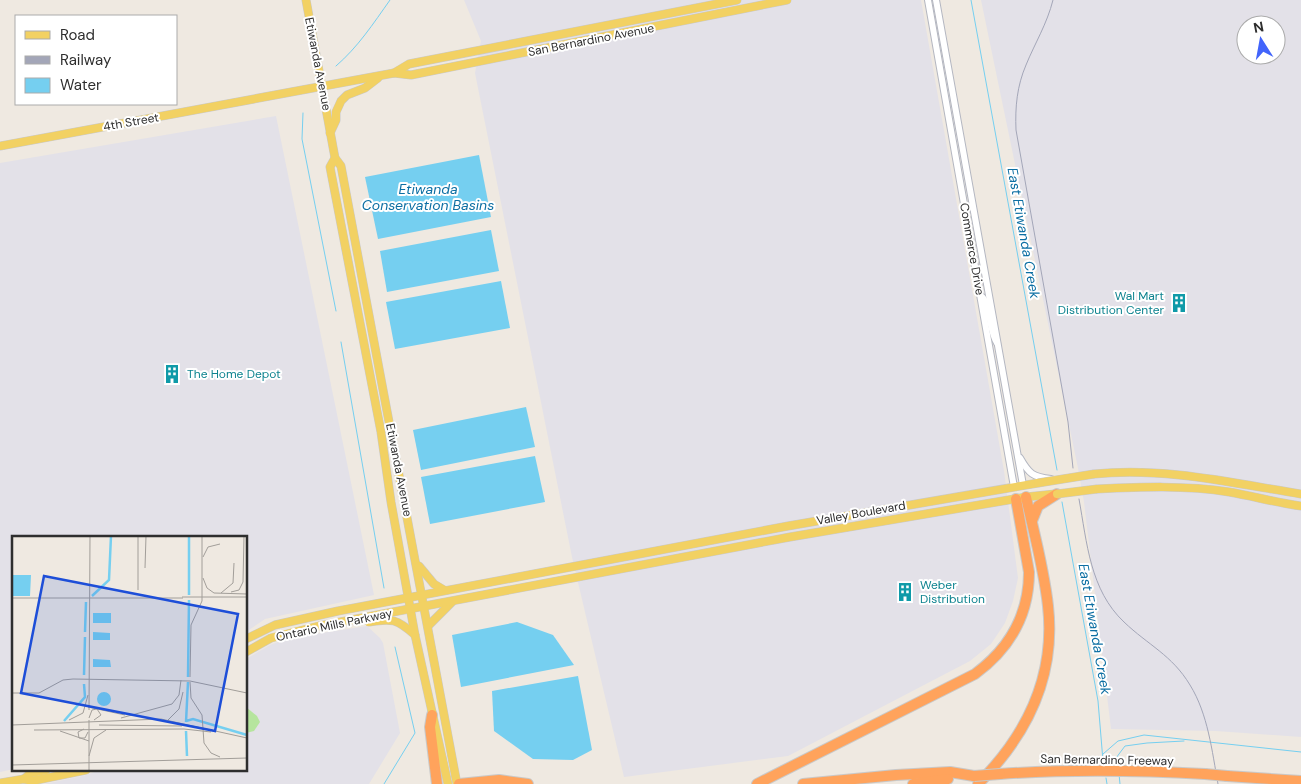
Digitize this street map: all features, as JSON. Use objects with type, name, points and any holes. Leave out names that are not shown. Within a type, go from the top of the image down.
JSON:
[{"type":"highway","points":[[1031,522],[1041,499],[1057,494]]},
{"type":"highway","points":[[803,784],[950,772],[976,780],[1008,750],[1036,701],[1043,678],[1049,634],[1048,606],[1031,522],[1021,498]]},
{"type":"highway","points":[[757,784],[974,674],[1001,651],[1018,623],[1026,600],[1029,582],[1021,498]]},
{"type":"highway","points":[[432,715],[430,727],[437,784]]},
{"type":"highway","name":"San Bernardino Freeway","points":[[913,784],[976,780],[1000,774],[1134,770],[1301,781]]},
{"type":"highway","points":[[458,784],[499,780],[528,784]]},
{"type":"main road","name":"Etiwanda Avenue","points":[[306,0],[335,158],[341,166],[426,606],[458,784]]},
{"type":"main road","name":"San Bernardino Avenue","points":[[322,87],[394,73],[409,64],[714,2],[737,0]]},
{"type":"main road","name":"San Bernardino Avenue","points":[[394,73],[411,75],[787,0]]},
{"type":"main road","points":[[330,133],[341,101],[347,95],[365,88],[381,76]]},
{"type":"main road","name":"4th Street","points":[[0,146],[322,87]]},
{"type":"main road","name":"Etiwanda Avenue","points":[[335,158],[330,167],[381,432],[415,634],[448,784]]},
{"type":"main road","name":"Valley Boulevard","points":[[423,595],[780,527],[1014,487],[1037,480],[1056,480],[1094,474],[1132,472],[1177,474],[1301,494]]},
{"type":"main road","name":"Commerce Drive","points":[[1021,498],[1023,485]]},
{"type":"main road","points":[[1057,494],[1098,489],[1164,486],[1229,492],[1301,506]]},
{"type":"main road","name":"Commerce Drive","points":[[1014,487],[1021,498]]},
{"type":"main road","name":"Valley Boulevard","points":[[426,606],[790,537],[1021,498],[1041,499]]},
{"type":"main road","points":[[417,564],[434,584],[444,590]]},
{"type":"main road","name":"Ontario Mills Parkway","points":[[248,638],[280,624],[423,595]]},
{"type":"main road","points":[[429,625],[453,601]]},
{"type":"main road","name":"Ontario Mills Parkway","points":[[248,651],[271,638],[300,630],[426,606]]},
{"type":"main road","points":[[300,630],[302,622],[332,616],[338,611]]},
{"type":"main road","points":[[358,619],[369,622],[382,620],[398,621],[415,634]]},
{"type":"main road","points":[[24,779],[31,773],[36,772]]},
{"type":"main road","points":[[0,783],[24,779],[32,782],[77,772]]},
{"type":"street","name":"Commerce Drive","points":[[928,0],[1014,487]]},
{"type":"street","name":"Commerce Drive","points":[[936,0],[1023,485]]},
{"type":"street","points":[[714,2],[716,15]]},
{"type":"street","points":[[981,296],[986,301],[992,334],[999,346]]},
{"type":"street","points":[[1018,455],[1027,470],[1037,480]]},
{"type":"shaded area","points":[[464,0],[921,0],[1004,471],[1018,578],[1013,601],[1005,623],[991,644],[970,661],[788,756],[624,777],[572,557],[475,73],[481,41]]},
{"type":"shaded area","points":[[981,0],[1301,0],[1301,737],[1216,731],[1111,729],[1084,502]]},
{"type":"shaded area","points":[[276,116],[374,595],[265,619],[248,631],[248,536],[12,536],[12,769],[0,772],[0,163]]},
{"type":"shaded area","points":[[367,626],[383,643],[400,733],[369,784],[44,784],[94,772],[248,772],[248,658],[270,645],[289,638]]},
{"type":"green space","points":[[248,709],[257,716],[260,722],[254,731],[248,732]]},
{"type":"water","name":"Etiwanda Conservation Basins","points":[[479,155],[491,217],[378,239],[365,177]]},
{"type":"water","name":"Etiwanda Conservation Basins","points":[[491,230],[499,271],[387,292],[380,251]]},
{"type":"water","points":[[501,281],[510,328],[395,349],[386,302]]},
{"type":"water","points":[[526,407],[535,447],[421,470],[413,430]]},
{"type":"water","points":[[535,456],[545,502],[430,524],[421,477]]},
{"type":"water","points":[[517,622],[553,635],[574,665],[461,687],[452,635]]},
{"type":"water","points":[[578,676],[592,750],[573,760],[533,759],[494,731],[492,691]]},
{"type":"waterway","points":[[336,66],[358,43],[390,0]]},
{"type":"waterway","name":"East Etiwanda Creek","points":[[971,0],[1057,470]]},
{"type":"waterway","points":[[303,113],[302,139],[336,311]]},
{"type":"waterway","points":[[341,342],[384,588]]},
{"type":"waterway","name":"East Etiwanda Creek","points":[[1062,502],[1098,701],[1103,761]]},
{"type":"waterway","points":[[384,784],[415,733],[395,647]]},
{"type":"waterway","points":[[1103,754],[1118,741],[1144,735],[1301,752]]},
{"type":"waterway","points":[[1117,765],[1116,758],[1125,746],[1184,741]]},
{"type":"waterway","points":[[1119,774],[1120,784]]},
{"type":"waterway","name":"East Etiwanda Creek","points":[[1106,778],[1107,784]]},
{"type":"railway","points":[[1053,0],[1048,17],[1026,65],[1021,81],[1016,105],[1016,130],[1068,422],[1073,468]]},
{"type":"railway","points":[[1079,499],[1088,549],[1097,581],[1113,609],[1124,622],[1168,658],[1190,685],[1205,720],[1218,784]]},
{"type":"place","name":"Wal Mart Distribution Center","points":[[1179,303]]},
{"type":"place","name":"The Home Depot","points":[[172,374]]},
{"type":"place","name":"Weber Distribution","points":[[905,592]]}]
